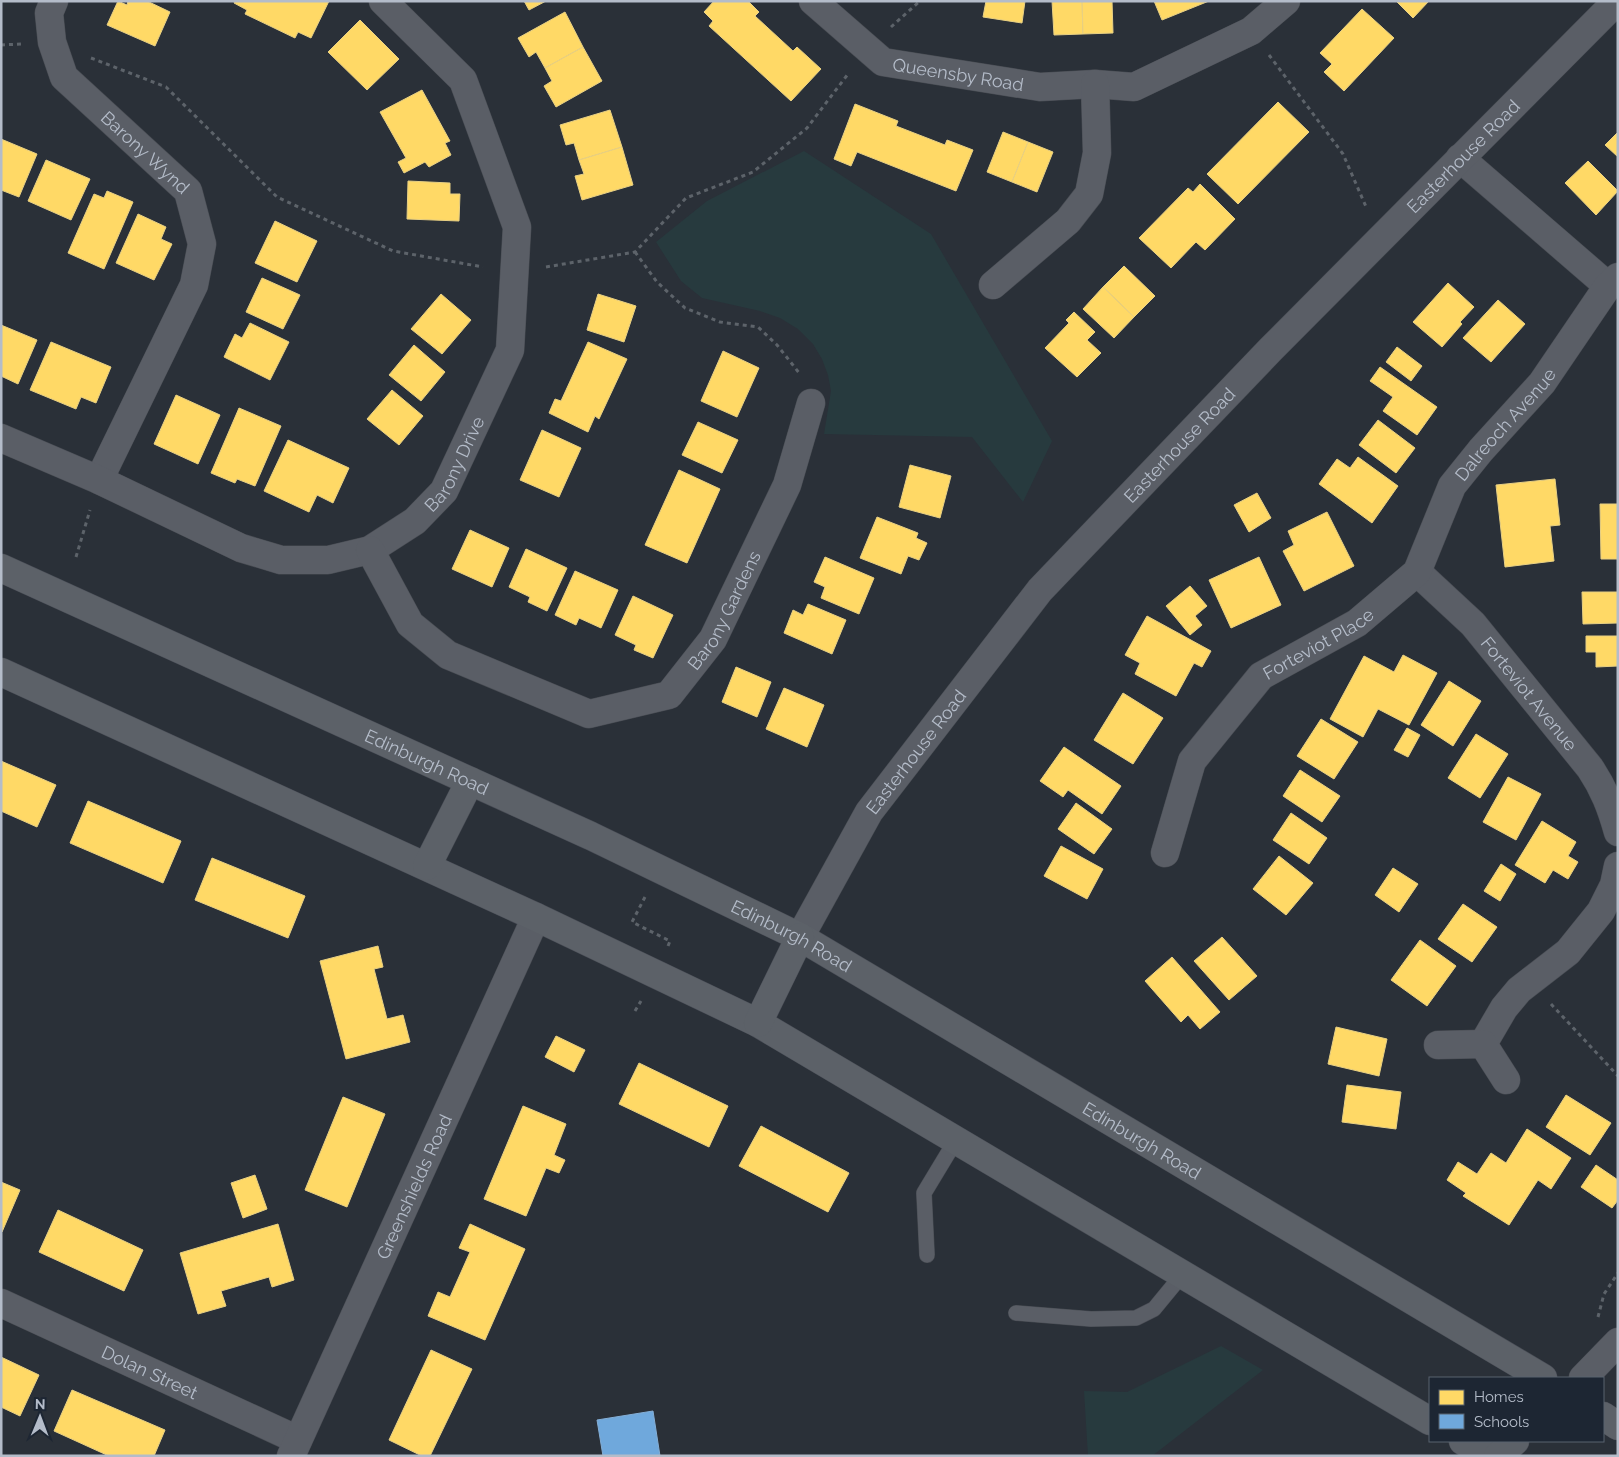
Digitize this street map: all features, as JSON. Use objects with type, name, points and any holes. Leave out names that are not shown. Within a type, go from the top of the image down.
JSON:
[{"type":"main road","name":"Edinburgh Road","points":[[1,568],[470,781],[800,937],[1541,1377]]},
{"type":"main road","points":[[1,672],[427,866],[758,1023],[1429,1420]]},
{"type":"main road","points":[[427,866],[470,781]]},
{"type":"main road","points":[[758,1023],[800,937]]},
{"type":"main road","points":[[1604,1417],[1618,1426]]},
{"type":"main road","points":[[1465,1442],[1488,1456]]},
{"type":"main road","points":[[1498,1456],[1514,1442]]},
{"type":"street","name":"Barony Wynd","points":[[54,1],[49,13],[52,42],[64,77],[188,191],[202,244],[194,285],[99,480]]},
{"type":"street","name":"Barony Drive","points":[[1,438],[99,480],[241,548],[281,560],[328,560],[370,550],[415,521],[444,492],[510,350],[517,227],[463,80],[383,1]]},
{"type":"street","name":"Queensby Road","points":[[813,1],[884,62],[1040,87],[1095,84],[1134,87],[1251,31],[1286,1]]},
{"type":"street","name":"Easterhouse Road","points":[[800,937],[869,812],[1040,590],[1271,349],[1617,1]]},
{"type":"street","points":[[993,285],[1068,222],[1089,194],[1097,154],[1095,84]]},
{"type":"street","name":"Dalreoch Avenue","points":[[1417,572],[1452,486],[1481,450],[1542,383],[1613,282],[1460,158]]},
{"type":"street","name":"Barony Gardens","points":[[370,550],[410,624],[448,655],[588,714],[668,695],[714,640],[788,485],[811,403]]},
{"type":"street","name":"Forteviot Avenue","points":[[1417,572],[1473,624],[1590,768],[1603,787],[1618,832]]},
{"type":"street","name":"Forteviot Place","points":[[1165,854],[1192,761],[1261,676],[1357,623],[1417,572]]},
{"type":"street","points":[[1483,1044],[1504,1008],[1518,990],[1568,952],[1602,911],[1614,885],[1618,866]]},
{"type":"street","name":"Greenshields Road","points":[[295,1448],[536,917]]},
{"type":"street","points":[[1438,1045],[1483,1044]]},
{"type":"street","points":[[1483,1044],[1506,1080]]},
{"type":"street","name":"Dolan Street","points":[[1,1303],[295,1448]]},
{"type":"street","points":[[1584,1377],[1618,1342]]},
{"type":"lane","points":[[927,1255],[924,1193],[956,1140]]},
{"type":"lane","points":[[1016,1313],[1092,1319],[1136,1318],[1154,1309],[1182,1274]]},
{"type":"path","points":[[1,45],[52,42],[166,87],[277,197],[393,251],[514,273],[635,252],[686,198],[753,172],[807,128],[868,48],[920,1]]},
{"type":"path","points":[[1251,31],[1343,154],[1380,239]]},
{"type":"path","points":[[635,252],[657,282],[685,308],[720,322],[758,327],[777,345],[799,373],[811,403]]},
{"type":"path","points":[[76,557],[99,480]]},
{"type":"path","points":[[635,1012],[670,941],[632,922],[659,869]]},
{"type":"path","points":[[1534,979],[1548,1001],[1618,1076]]},
{"type":"green space","points":[[804,151],[931,234],[1052,441],[1023,502],[972,437],[824,434],[831,391],[822,359],[813,344],[798,329],[780,318],[760,311],[702,298],[681,281],[656,242],[707,201]]},
{"type":"green space","points":[[1221,1346],[1263,1370],[1152,1456],[1088,1456],[1084,1391],[1127,1392]]},
{"type":"building: Homes","points":[[118,1],[127,5],[128,1],[147,1],[170,12],[155,46],[107,25]]},
{"type":"building: Homes","points":[[235,1],[329,1],[311,38],[298,32],[295,38],[245,14],[247,10],[234,3]]},
{"type":"building: Homes","points":[[524,1],[546,1],[529,10]]},
{"type":"building: Homes","points":[[714,1],[748,1],[759,12],[755,16],[793,51],[797,47],[821,69],[791,101],[709,26],[713,21],[704,12]]},
{"type":"building: Homes","points":[[986,1],[1025,1],[1022,23],[983,17]]},
{"type":"building: Homes","points":[[1052,1],[1082,1],[1083,34],[1054,35]]},
{"type":"building: Homes","points":[[1082,1],[1112,1],[1113,33],[1083,34]]},
{"type":"building: Homes","points":[[1154,1],[1209,1],[1162,20]]},
{"type":"building: Homes","points":[[1396,1],[1429,1],[1413,18]]},
{"type":"building: Homes","points":[[1362,9],[1394,38],[1344,91],[1324,72],[1332,64],[1320,53]]},
{"type":"building: Homes","points":[[565,12],[583,47],[545,68],[536,52],[529,57],[518,38]]},
{"type":"building: Homes","points":[[360,20],[399,59],[367,90],[328,52]]},
{"type":"building: Homes","points":[[583,47],[602,81],[556,107],[544,86],[552,81],[545,68]]},
{"type":"building: Homes","points":[[422,90],[450,141],[445,143],[451,155],[429,167],[425,162],[404,173],[398,162],[406,158],[380,112]]},
{"type":"building: Homes","points":[[1278,102],[1309,132],[1238,204],[1207,174]]},
{"type":"building: Homes","points":[[855,104],[898,121],[896,126],[945,145],[947,140],[973,150],[956,191],[857,152],[851,166],[834,159]]},
{"type":"building: Homes","points":[[610,110],[622,147],[579,160],[574,143],[566,145],[560,125]]},
{"type":"building: Homes","points":[[1003,132],[1028,142],[1012,182],[987,172]]},
{"type":"building: Homes","points":[[1618,132],[1618,157],[1605,145]]},
{"type":"building: Homes","points":[[1,139],[37,154],[19,197],[1,190]]},
{"type":"building: Homes","points":[[1028,142],[1053,152],[1037,192],[1012,182]]},
{"type":"building: Homes","points":[[622,147],[633,185],[582,200],[575,176],[584,174],[579,160]]},
{"type":"building: Homes","points":[[46,160],[90,179],[71,220],[28,201]]},
{"type":"building: Homes","points":[[1588,161],[1618,191],[1596,215],[1565,183]]},
{"type":"building: Homes","points":[[408,181],[450,183],[450,194],[460,194],[459,221],[407,219]]},
{"type":"building: Homes","points":[[1200,184],[1235,219],[1205,250],[1196,242],[1171,268],[1139,238],[1188,188],[1193,192]]},
{"type":"building: Homes","points":[[107,191],[133,202],[104,269],[68,253],[94,194],[104,198]]},
{"type":"building: Homes","points":[[138,214],[166,227],[161,239],[172,244],[154,280],[116,263]]},
{"type":"building: Homes","points":[[275,221],[317,241],[297,282],[255,263]]},
{"type":"building: Homes","points":[[1124,266],[1155,296],[1134,317],[1103,287]]},
{"type":"building: Homes","points":[[262,278],[300,295],[283,329],[246,312]]},
{"type":"building: Homes","points":[[1448,283],[1474,307],[1460,322],[1462,324],[1442,347],[1413,322]]},
{"type":"building: Homes","points":[[1103,287],[1134,317],[1114,338],[1083,309]]},
{"type":"building: Homes","points":[[441,294],[471,320],[442,354],[411,329]]},
{"type":"building: Homes","points":[[598,294],[636,306],[624,342],[587,330]]},
{"type":"building: Homes","points":[[1498,300],[1525,324],[1491,362],[1463,338]]},
{"type":"building: Homes","points":[[1074,312],[1095,332],[1087,340],[1101,353],[1077,377],[1045,348],[1069,323],[1066,320]]},
{"type":"building: Homes","points":[[250,323],[289,342],[270,380],[224,357],[235,334],[242,338]]},
{"type":"building: Homes","points":[[1,325],[37,340],[18,384],[1,376]]},
{"type":"building: Homes","points":[[51,342],[111,367],[96,403],[81,397],[76,409],[30,390]]},
{"type":"building: Homes","points":[[588,342],[627,359],[599,419],[595,416],[588,432],[549,413],[555,399],[561,401]]},
{"type":"building: Homes","points":[[414,345],[445,372],[421,401],[389,375]]},
{"type":"building: Homes","points":[[1397,347],[1422,366],[1411,381],[1386,362]]},
{"type":"building: Homes","points":[[723,351],[759,368],[737,417],[701,401]]},
{"type":"building: Homes","points":[[1380,367],[1437,407],[1417,435],[1383,411],[1393,397],[1370,381]]},
{"type":"building: Homes","points":[[392,390],[423,416],[399,445],[367,419]]},
{"type":"building: Homes","points":[[176,395],[220,415],[198,464],[154,444]]},
{"type":"building: Homes","points":[[239,408],[281,426],[255,486],[237,479],[235,483],[211,473]]},
{"type":"building: Homes","points":[[1378,420],[1415,448],[1396,473],[1359,445]]},
{"type":"building: Homes","points":[[698,422],[738,440],[722,473],[682,455]]},
{"type":"building: Homes","points":[[542,430],[581,448],[559,497],[520,480]]},
{"type":"building: Homes","points":[[288,440],[349,468],[333,503],[317,495],[309,512],[264,491]]},
{"type":"building: Homes","points":[[1358,457],[1398,486],[1372,523],[1319,484],[1337,459],[1350,468]]},
{"type":"building: Homes","points":[[910,465],[951,476],[940,518],[899,507]]},
{"type":"building: Homes","points":[[679,470],[720,489],[687,563],[645,545]]},
{"type":"building: Homes","points":[[1555,479],[1560,525],[1550,526],[1554,561],[1505,567],[1496,485]]},
{"type":"building: Homes","points":[[1257,493],[1271,518],[1249,532],[1234,505]]},
{"type":"building: Homes","points":[[1600,504],[1618,504],[1618,559],[1601,559]]},
{"type":"building: Homes","points":[[1327,512],[1354,566],[1304,591],[1283,551],[1294,545],[1288,531]]},
{"type":"building: Homes","points":[[877,517],[918,533],[916,538],[927,543],[919,560],[908,556],[901,574],[860,558]]},
{"type":"building: Homes","points":[[470,530],[509,548],[492,587],[452,569]]},
{"type":"building: Homes","points":[[526,549],[567,568],[547,611],[528,602],[530,597],[509,587]]},
{"type":"building: Homes","points":[[825,557],[874,578],[859,614],[821,598],[825,587],[814,582]]},
{"type":"building: Homes","points":[[1259,557],[1281,605],[1231,628],[1209,580]]},
{"type":"building: Homes","points":[[575,571],[618,590],[601,628],[579,618],[576,625],[555,615]]},
{"type":"building: Homes","points":[[1190,586],[1207,606],[1195,616],[1202,625],[1190,635],[1166,606]]},
{"type":"building: Homes","points":[[1582,592],[1618,592],[1618,623],[1583,624]]},
{"type":"building: Homes","points":[[633,596],[673,615],[653,658],[634,650],[636,645],[615,635]]},
{"type":"building: Homes","points":[[808,604],[846,620],[832,654],[784,633],[793,610],[803,615]]},
{"type":"building: Homes","points":[[1147,616],[1211,651],[1202,667],[1194,663],[1176,696],[1135,674],[1140,663],[1125,655]]},
{"type":"building: Homes","points":[[1586,636],[1618,636],[1618,666],[1596,667],[1596,652],[1586,652]]},
{"type":"building: Homes","points":[[1403,655],[1437,673],[1409,725],[1378,709],[1363,737],[1330,719],[1364,656],[1394,672]]},
{"type":"building: Homes","points":[[736,667],[771,682],[757,717],[722,702]]},
{"type":"building: Homes","points":[[1449,681],[1481,701],[1453,746],[1421,725]]},
{"type":"building: Homes","points":[[784,688],[824,705],[807,747],[766,729]]},
{"type":"building: Homes","points":[[1123,693],[1163,718],[1133,764],[1094,740]]},
{"type":"building: Homes","points":[[1321,719],[1358,742],[1334,779],[1297,756]]},
{"type":"building: Homes","points":[[1407,728],[1420,735],[1408,757],[1394,750]]},
{"type":"building: Homes","points":[[1476,734],[1508,754],[1480,798],[1448,778]]},
{"type":"building: Homes","points":[[1064,747],[1121,786],[1102,814],[1068,790],[1063,797],[1040,781]]},
{"type":"building: Homes","points":[[1,761],[56,785],[37,827],[1,811]]},
{"type":"building: Homes","points":[[1300,770],[1340,796],[1322,822],[1283,796]]},
{"type":"building: Homes","points":[[1508,777],[1541,794],[1516,840],[1483,822]]},
{"type":"building: Homes","points":[[88,801],[181,841],[163,883],[70,843]]},
{"type":"building: Homes","points":[[1076,803],[1112,829],[1094,854],[1058,829]]},
{"type":"building: Homes","points":[[1291,813],[1327,838],[1309,864],[1273,840]]},
{"type":"building: Homes","points":[[1542,821],[1576,842],[1568,856],[1578,862],[1568,879],[1553,870],[1545,883],[1515,865]]},
{"type":"building: Homes","points":[[1061,846],[1103,869],[1087,899],[1044,876]]},
{"type":"building: Homes","points":[[1279,856],[1313,883],[1286,915],[1253,889]]},
{"type":"building: Homes","points":[[212,858],[305,896],[288,938],[195,900]]},
{"type":"building: Homes","points":[[1501,864],[1516,874],[1500,901],[1484,891]]},
{"type":"building: Homes","points":[[1393,868],[1418,884],[1399,912],[1375,895]]},
{"type":"building: Homes","points":[[1463,904],[1497,927],[1472,962],[1438,939]]},
{"type":"building: Homes","points":[[1222,937],[1257,976],[1229,1000],[1194,961]]},
{"type":"building: Homes","points":[[1420,940],[1456,966],[1427,1006],[1391,980]]},
{"type":"building: Homes","points":[[378,946],[383,967],[374,969],[387,1019],[403,1015],[410,1042],[346,1059],[320,961]]},
{"type":"building: Homes","points":[[1172,957],[1220,1012],[1200,1029],[1188,1015],[1181,1022],[1145,981]]},
{"type":"building: Homes","points":[[1336,1027],[1387,1039],[1379,1076],[1328,1064]]},
{"type":"building: Homes","points":[[556,1036],[585,1050],[574,1072],[545,1057]]},
{"type":"building: Homes","points":[[639,1063],[728,1106],[709,1147],[619,1104]]},
{"type":"building: Homes","points":[[1347,1085],[1401,1092],[1396,1129],[1342,1122]]},
{"type":"building: Homes","points":[[1566,1095],[1611,1123],[1590,1155],[1546,1127]]},
{"type":"building: Homes","points":[[343,1097],[385,1114],[347,1207],[305,1190]]},
{"type":"building: Homes","points":[[523,1106],[566,1124],[554,1155],[565,1160],[559,1173],[546,1168],[526,1216],[484,1199]]},
{"type":"building: Homes","points":[[761,1126],[849,1173],[828,1212],[739,1166]]},
{"type":"building: Homes","points":[[1527,1129],[1571,1158],[1551,1189],[1538,1180],[1509,1225],[1463,1196],[1466,1193],[1447,1180],[1458,1162],[1477,1174],[1491,1153],[1506,1163]]},
{"type":"building: Homes","points":[[1596,1165],[1618,1180],[1618,1200],[1612,1208],[1581,1187]]},
{"type":"building: Homes","points":[[255,1175],[267,1209],[243,1218],[231,1183]]},
{"type":"building: Homes","points":[[1,1182],[20,1190],[2,1232],[1,1231]]},
{"type":"building: Homes","points":[[58,1210],[143,1250],[124,1291],[39,1252]]},
{"type":"building: Homes","points":[[278,1224],[294,1280],[272,1287],[269,1277],[221,1291],[226,1306],[198,1314],[180,1253]]},
{"type":"building: Homes","points":[[470,1224],[525,1249],[485,1340],[428,1316],[438,1292],[450,1297],[470,1252],[459,1248]]},
{"type":"building: Homes","points":[[431,1350],[472,1369],[430,1456],[422,1456],[389,1440]]},
{"type":"building: Homes","points":[[1,1357],[39,1375],[20,1416],[1,1407]]},
{"type":"building: Homes","points":[[72,1390],[165,1430],[154,1456],[109,1456],[54,1431]]},
{"type":"building: Schools","points":[[653,1411],[660,1456],[603,1456],[597,1420]]}]
